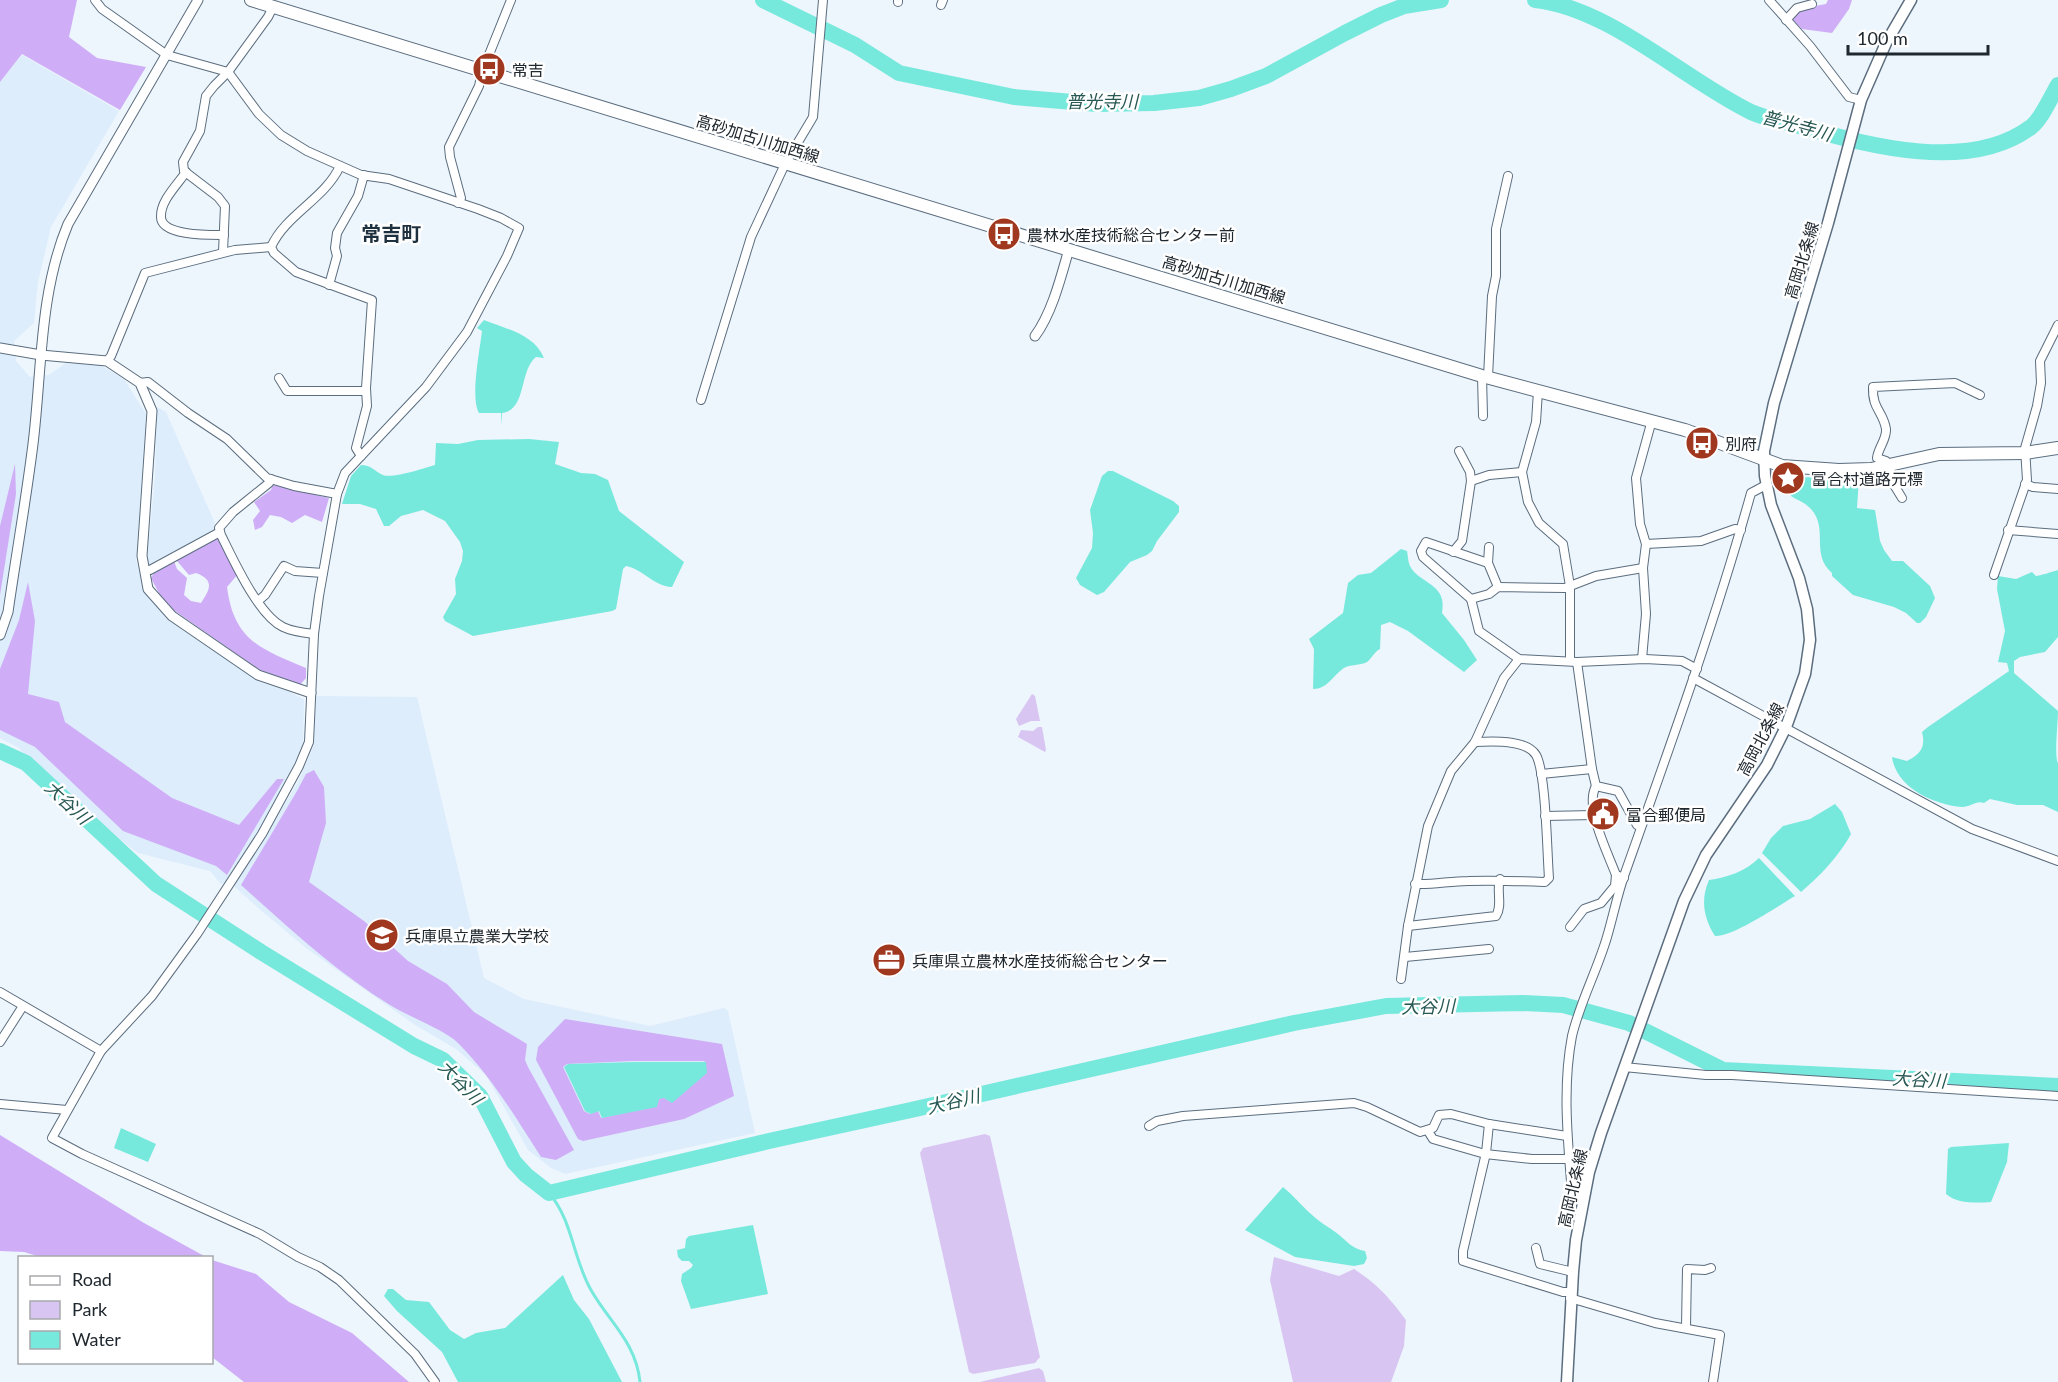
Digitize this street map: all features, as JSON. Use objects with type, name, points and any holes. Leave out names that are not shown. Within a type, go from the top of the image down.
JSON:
[{"type":"main road","name":"高砂加古川加西線","points":[[251,0],[1485,376],[1652,420],[1711,438],[1782,466],[1839,470],[1871,469],[1938,454],[2025,453],[2058,448]]},
{"type":"main road","name":"高岡北条線","points":[[1568,1382],[1570,1295],[1573,1272],[1583,1201],[1601,1132],[1696,873],[1714,842],[1767,765],[1786,728],[1805,674],[1810,640],[1809,624],[1799,578],[1766,485],[1763,460],[1774,403],[1828,223],[1861,100],[1886,43],[1911,0]]},
{"type":"street","points":[[95,0],[102,9],[167,55],[228,72],[259,114],[281,135],[307,152],[364,175],[389,179],[501,218],[519,228],[467,332],[426,387],[345,474],[337,494],[323,573],[314,634],[309,741],[299,766],[262,834],[199,931],[152,996],[101,1051],[52,1138],[82,1154],[260,1234],[298,1257],[320,1267],[339,1280],[415,1354],[435,1382]]},
{"type":"street","points":[[0,635],[8,612],[33,444],[51,272],[64,234],[198,0]]},
{"type":"street","points":[[459,203],[461,198],[449,147],[479,86],[482,72],[510,0]]},
{"type":"street","points":[[701,400],[751,237],[785,164],[813,117],[823,0]]},
{"type":"street","points":[[1769,0],[1810,46],[1849,97],[1861,100]]},
{"type":"street","points":[[1786,20],[1797,8],[1812,4]]},
{"type":"street","points":[[223,252],[225,206],[219,197],[184,171],[183,162],[200,131],[206,96],[228,72],[273,8]]},
{"type":"street","points":[[271,247],[282,230],[326,187],[340,166]]},
{"type":"street","points":[[186,172],[165,201],[160,216],[162,222],[168,228],[178,231],[199,235],[224,235]]},
{"type":"street","points":[[329,285],[337,256],[335,248],[337,233],[358,196],[364,175]]},
{"type":"street","points":[[1483,416],[1492,296],[1496,276],[1496,229],[1508,176]]},
{"type":"street","points":[[107,361],[145,273],[223,252],[271,247]]},
{"type":"street","points":[[271,247],[287,266],[296,272],[372,300],[365,418],[356,448],[361,456]]},
{"type":"street","points":[[1035,336],[1041,329],[1060,281],[1069,249]]},
{"type":"street","points":[[1994,575],[2027,480],[2025,453],[2041,383],[2040,361],[2058,325]]},
{"type":"street","points":[[0,348],[41,355],[107,361],[140,383],[152,411],[142,556],[148,589],[172,616],[258,675],[311,693]]},
{"type":"street","points":[[279,378],[287,391],[366,391]]},
{"type":"street","points":[[140,383],[148,382],[227,439],[255,468],[271,479],[337,494]]},
{"type":"street","points":[[1902,498],[1891,480],[1890,465],[1886,460],[1877,458],[1878,450],[1886,436],[1886,429],[1873,403],[1873,387],[1955,383],[1980,394]]},
{"type":"street","points":[[1538,391],[1536,422],[1522,472],[1528,502],[1539,523],[1563,544],[1570,586],[1574,661],[1596,786],[1594,815],[1620,876],[1607,938],[1583,1000],[1572,1037],[1566,1096],[1567,1136],[1572,1194],[1583,1201]]},
{"type":"street","points":[[1642,659],[1646,614],[1643,568],[1646,544],[1640,524],[1636,478],[1652,420]]},
{"type":"street","points":[[1453,552],[1462,541],[1471,481],[1470,472],[1459,451]]},
{"type":"street","points":[[1471,481],[1489,474],[1522,472]]},
{"type":"street","points":[[271,479],[226,520],[219,528],[220,532],[245,582],[275,622],[284,628],[314,634]]},
{"type":"street","points":[[2025,484],[2058,489]]},
{"type":"street","points":[[1570,927],[1584,909],[1601,903],[1620,876],[1641,826],[1694,678],[1751,493],[1766,485]]},
{"type":"street","points":[[1646,544],[1701,542],[1735,529],[1741,530]]},
{"type":"street","points":[[2008,530],[2058,534]]},
{"type":"street","points":[[145,570],[150,570],[220,532]]},
{"type":"street","points":[[1488,564],[1426,542],[1421,550],[1423,557],[1471,599],[1479,631],[1519,659],[1574,661],[1642,659],[1682,662],[1697,669]]},
{"type":"street","points":[[1490,547],[1488,564],[1497,587]]},
{"type":"street","points":[[258,601],[265,595],[284,566],[295,571],[323,573]]},
{"type":"street","points":[[1471,599],[1489,594],[1497,587],[1565,588],[1596,576],[1643,568]]},
{"type":"street","points":[[1401,979],[1415,884],[1428,826],[1451,771],[1475,742],[1504,678],[1519,659]]},
{"type":"street","points":[[1694,678],[1972,829],[2058,861]]},
{"type":"street","points":[[1415,884],[1500,879],[1545,882],[1549,878],[1541,774],[1536,754],[1526,747],[1494,740],[1475,742]]},
{"type":"street","points":[[1541,774],[1592,769]]},
{"type":"street","points":[[1596,786],[1618,791],[1637,825],[1641,826]]},
{"type":"street","points":[[1545,816],[1594,815]]},
{"type":"street","points":[[1408,926],[1496,916],[1500,910],[1497,888],[1500,879]]},
{"type":"street","points":[[1405,957],[1489,949]]},
{"type":"street","points":[[0,993],[101,1051]]},
{"type":"street","points":[[0,1042],[23,1006]]},
{"type":"street","points":[[1624,1067],[1706,1075],[2058,1096]]},
{"type":"street","points":[[1149,1126],[1157,1121],[1183,1116],[1354,1103],[1420,1132],[1433,1128],[1439,1115],[1451,1114],[1489,1124],[1567,1136]]},
{"type":"street","points":[[0,1104],[67,1110]]},
{"type":"street","points":[[1489,1124],[1463,1261],[1655,1323],[1720,1335],[1713,1382]]},
{"type":"street","points":[[1428,1131],[1433,1139],[1485,1154],[1532,1159],[1569,1159]]},
{"type":"street","points":[[1536,1248],[1536,1256],[1540,1264],[1573,1272]]},
{"type":"street","points":[[1686,1327],[1687,1269],[1710,1268]]},
{"type":"shaded area","points":[[0,0],[77,0],[69,37],[97,58],[146,67],[120,110],[22,54],[0,82]]},
{"type":"shaded area","points":[[1828,0],[1852,0],[1849,9],[1832,33],[1802,29],[1792,19],[1798,9],[1826,4]]},
{"type":"shaded area","points":[[22,55],[119,111],[51,227],[38,282],[34,323],[14,341],[16,361],[30,377],[49,375],[66,363],[100,365],[124,379],[146,414],[136,560],[144,589],[163,615],[184,631],[260,682],[304,699],[303,745],[273,814],[230,882],[221,884],[210,871],[138,853],[106,829],[17,747],[0,738],[0,82]]},
{"type":"shaded area","points":[[157,407],[166,412],[217,528],[215,533],[154,566],[148,565],[148,551],[155,477]]},
{"type":"shaded area","points":[[15,464],[16,494],[0,595],[0,526]]},
{"type":"shaded area","points":[[273,485],[329,498],[322,522],[305,515],[292,523],[281,517],[270,515],[262,527],[255,530],[253,520],[260,511],[254,502],[271,490]]},
{"type":"shaded area","points":[[218,535],[238,574],[227,587],[236,620],[252,641],[306,668],[306,678],[300,685],[261,671],[172,609],[160,595],[151,578],[156,569],[174,561],[177,569],[187,578],[184,595],[191,601],[201,603],[209,589],[208,582],[196,573],[189,575],[177,561],[178,556]]},
{"type":"shaded area","points":[[28,582],[35,621],[28,694],[59,702],[65,722],[172,798],[239,825],[277,779],[284,779],[227,875],[216,866],[123,831],[35,747],[0,730],[0,669],[19,620]]},
{"type":"shaded area","name":"兵庫県立農業大学校","points":[[316,696],[417,697],[484,978],[524,999],[650,1026],[724,1008],[728,1011],[755,1133],[565,1174],[551,1168],[528,1150],[486,1075],[456,1049],[415,1025],[306,948],[234,886],[297,784],[314,745]]},
{"type":"shaded area","points":[[314,770],[324,787],[326,823],[309,882],[364,921],[408,961],[447,984],[474,1012],[527,1044],[525,1060],[528,1067],[574,1150],[556,1160],[541,1157],[492,1083],[458,1043],[444,1033],[390,1005],[350,978],[241,885],[306,774]]},
{"type":"shaded area","points":[[565,1019],[722,1044],[734,1096],[684,1119],[583,1141],[578,1139],[536,1060],[538,1047]],"holes":[[[632,1061],[704,1061],[706,1063],[671,1102],[663,1097],[658,1099],[656,1106],[601,1118],[598,1111],[590,1114],[584,1111],[563,1067],[567,1064]]]},
{"type":"shaded area","points":[[0,1135],[144,1223],[204,1256],[37,1256],[24,1252],[0,1251]]},
{"type":"shaded area","points":[[213,1260],[256,1274],[289,1302],[352,1333],[409,1382],[244,1382],[213,1358]]},
{"type":"green space","points":[[1032,694],[1035,696],[1040,721],[1031,721],[1019,726],[1016,719]]},
{"type":"green space","points":[[1042,727],[1045,752],[1018,737],[1021,730],[1033,731]]},
{"type":"green space","points":[[985,1134],[990,1136],[1040,1357],[1035,1363],[973,1374],[969,1372],[920,1153],[923,1148]]},
{"type":"green space","points":[[1274,1257],[1339,1276],[1354,1269],[1388,1298],[1406,1320],[1404,1346],[1391,1382],[1293,1382],[1270,1280]]},
{"type":"green space","points":[[1039,1368],[1043,1371],[1046,1382],[980,1382]]},
{"type":"water","points":[[484,320],[534,343],[544,358],[536,357],[531,363],[515,405],[502,413],[501,426],[501,413],[479,413],[476,406],[475,385],[482,331],[477,328]]},
{"type":"water","points":[[529,439],[559,442],[555,464],[581,473],[595,474],[608,480],[619,511],[684,562],[672,587],[659,584],[638,570],[626,566],[623,569],[616,609],[612,611],[473,636],[445,621],[443,617],[456,594],[455,579],[463,551],[460,542],[445,521],[423,510],[401,516],[389,526],[384,526],[376,509],[360,504],[342,504],[351,476],[361,465],[370,467],[383,475],[394,476],[435,465],[436,443],[458,444],[478,440]]},
{"type":"water","points":[[1108,471],[1113,471],[1173,501],[1179,506],[1179,512],[1152,551],[1130,562],[1104,592],[1097,595],[1080,585],[1076,578],[1092,548],[1090,510],[1102,476]]},
{"type":"water","points":[[1792,477],[1859,478],[1857,508],[1875,510],[1880,541],[1884,550],[1892,561],[1903,561],[1930,586],[1935,598],[1926,617],[1920,623],[1894,607],[1853,595],[1832,576],[1822,558],[1819,525],[1816,517],[1809,507],[1791,496]]},
{"type":"water","points":[[1401,549],[1407,551],[1409,564],[1414,572],[1437,590],[1443,603],[1442,613],[1477,660],[1464,672],[1408,631],[1390,622],[1381,625],[1380,649],[1367,662],[1346,667],[1322,687],[1313,689],[1314,649],[1309,639],[1343,613],[1348,583],[1358,575],[1371,573]]},
{"type":"water","points":[[2058,570],[2058,637],[2045,652],[2020,657],[2014,661],[2014,673],[2058,711],[2056,747],[2058,812],[2043,805],[2017,805],[1990,799],[1984,803],[1978,802],[1965,807],[1951,806],[1918,793],[1901,778],[1892,757],[1907,761],[1915,756],[1921,750],[1922,732],[2009,671],[2007,663],[1998,662],[2005,631],[1997,589],[1998,576],[2016,579],[2032,572],[2036,576]]},
{"type":"water","points":[[1835,804],[1842,812],[1851,834],[1829,865],[1801,892],[1762,853],[1771,838],[1783,826],[1810,819]]},
{"type":"water","points":[[1759,858],[1795,896],[1733,932],[1715,936],[1704,909],[1709,880],[1736,873]]},
{"type":"water","points":[[706,1062],[707,1073],[672,1103],[664,1098],[659,1099],[657,1107],[602,1118],[599,1111],[591,1114],[585,1111],[564,1067],[568,1064]]},
{"type":"water","points":[[121,1128],[156,1144],[148,1162],[114,1148]]},
{"type":"water","points":[[2009,1143],[2007,1162],[1991,1202],[1961,1201],[1946,1194],[1948,1149]]},
{"type":"water","points":[[1283,1187],[1317,1220],[1353,1247],[1365,1251],[1367,1258],[1364,1264],[1354,1266],[1295,1257],[1245,1230]]},
{"type":"water","points":[[753,1225],[768,1294],[691,1309],[681,1281],[682,1274],[693,1265],[689,1261],[682,1261],[678,1257],[677,1250],[685,1248],[686,1239],[689,1236]]},
{"type":"water","points":[[563,1275],[574,1300],[589,1319],[622,1382],[458,1382],[442,1352],[384,1296],[388,1289],[393,1289],[406,1300],[429,1302],[450,1330],[464,1339],[476,1333],[505,1328]]},
{"type":"waterway","name":"普光寺川","points":[[763,0],[855,45],[899,73],[1014,97],[1097,104],[1154,103],[1199,98],[1231,89],[1266,76],[1381,15],[1404,6],[1441,0]]},
{"type":"waterway","name":"普光寺川","points":[[1535,0],[1563,6],[1591,16],[1618,30],[1751,112],[1770,119],[1888,147],[1950,152],[1979,149],[2006,141],[2035,124],[2058,85]]},
{"type":"waterway","name":"大谷川","points":[[0,751],[26,763],[156,884],[414,1046],[443,1060],[480,1096],[514,1162],[549,1193],[1294,1023],[1386,1006],[1522,1003],[1563,1005],[1629,1023],[1723,1070],[2058,1086]]},
{"type":"waterway","points":[[549,1193],[563,1216],[591,1290],[621,1333],[633,1355],[640,1382]]},
{"type":"place","name":"常吉","points":[[489,69]]},
{"type":"place","name":"農林水産技術総合センター前","points":[[1004,234]]},
{"type":"place","name":"別府","points":[[1702,443]]},
{"type":"place","name":"富合村道路元標","points":[[1788,478]]},
{"type":"place","name":"富合郵便局","points":[[1603,814]]},
{"type":"place","name":"兵庫県立農業大学校","points":[[382,935]]},
{"type":"place","name":"兵庫県立農林水産技術総合センター","points":[[889,960]]},
{"type":"district","name":"常吉町","points":[[391,233]]}]
